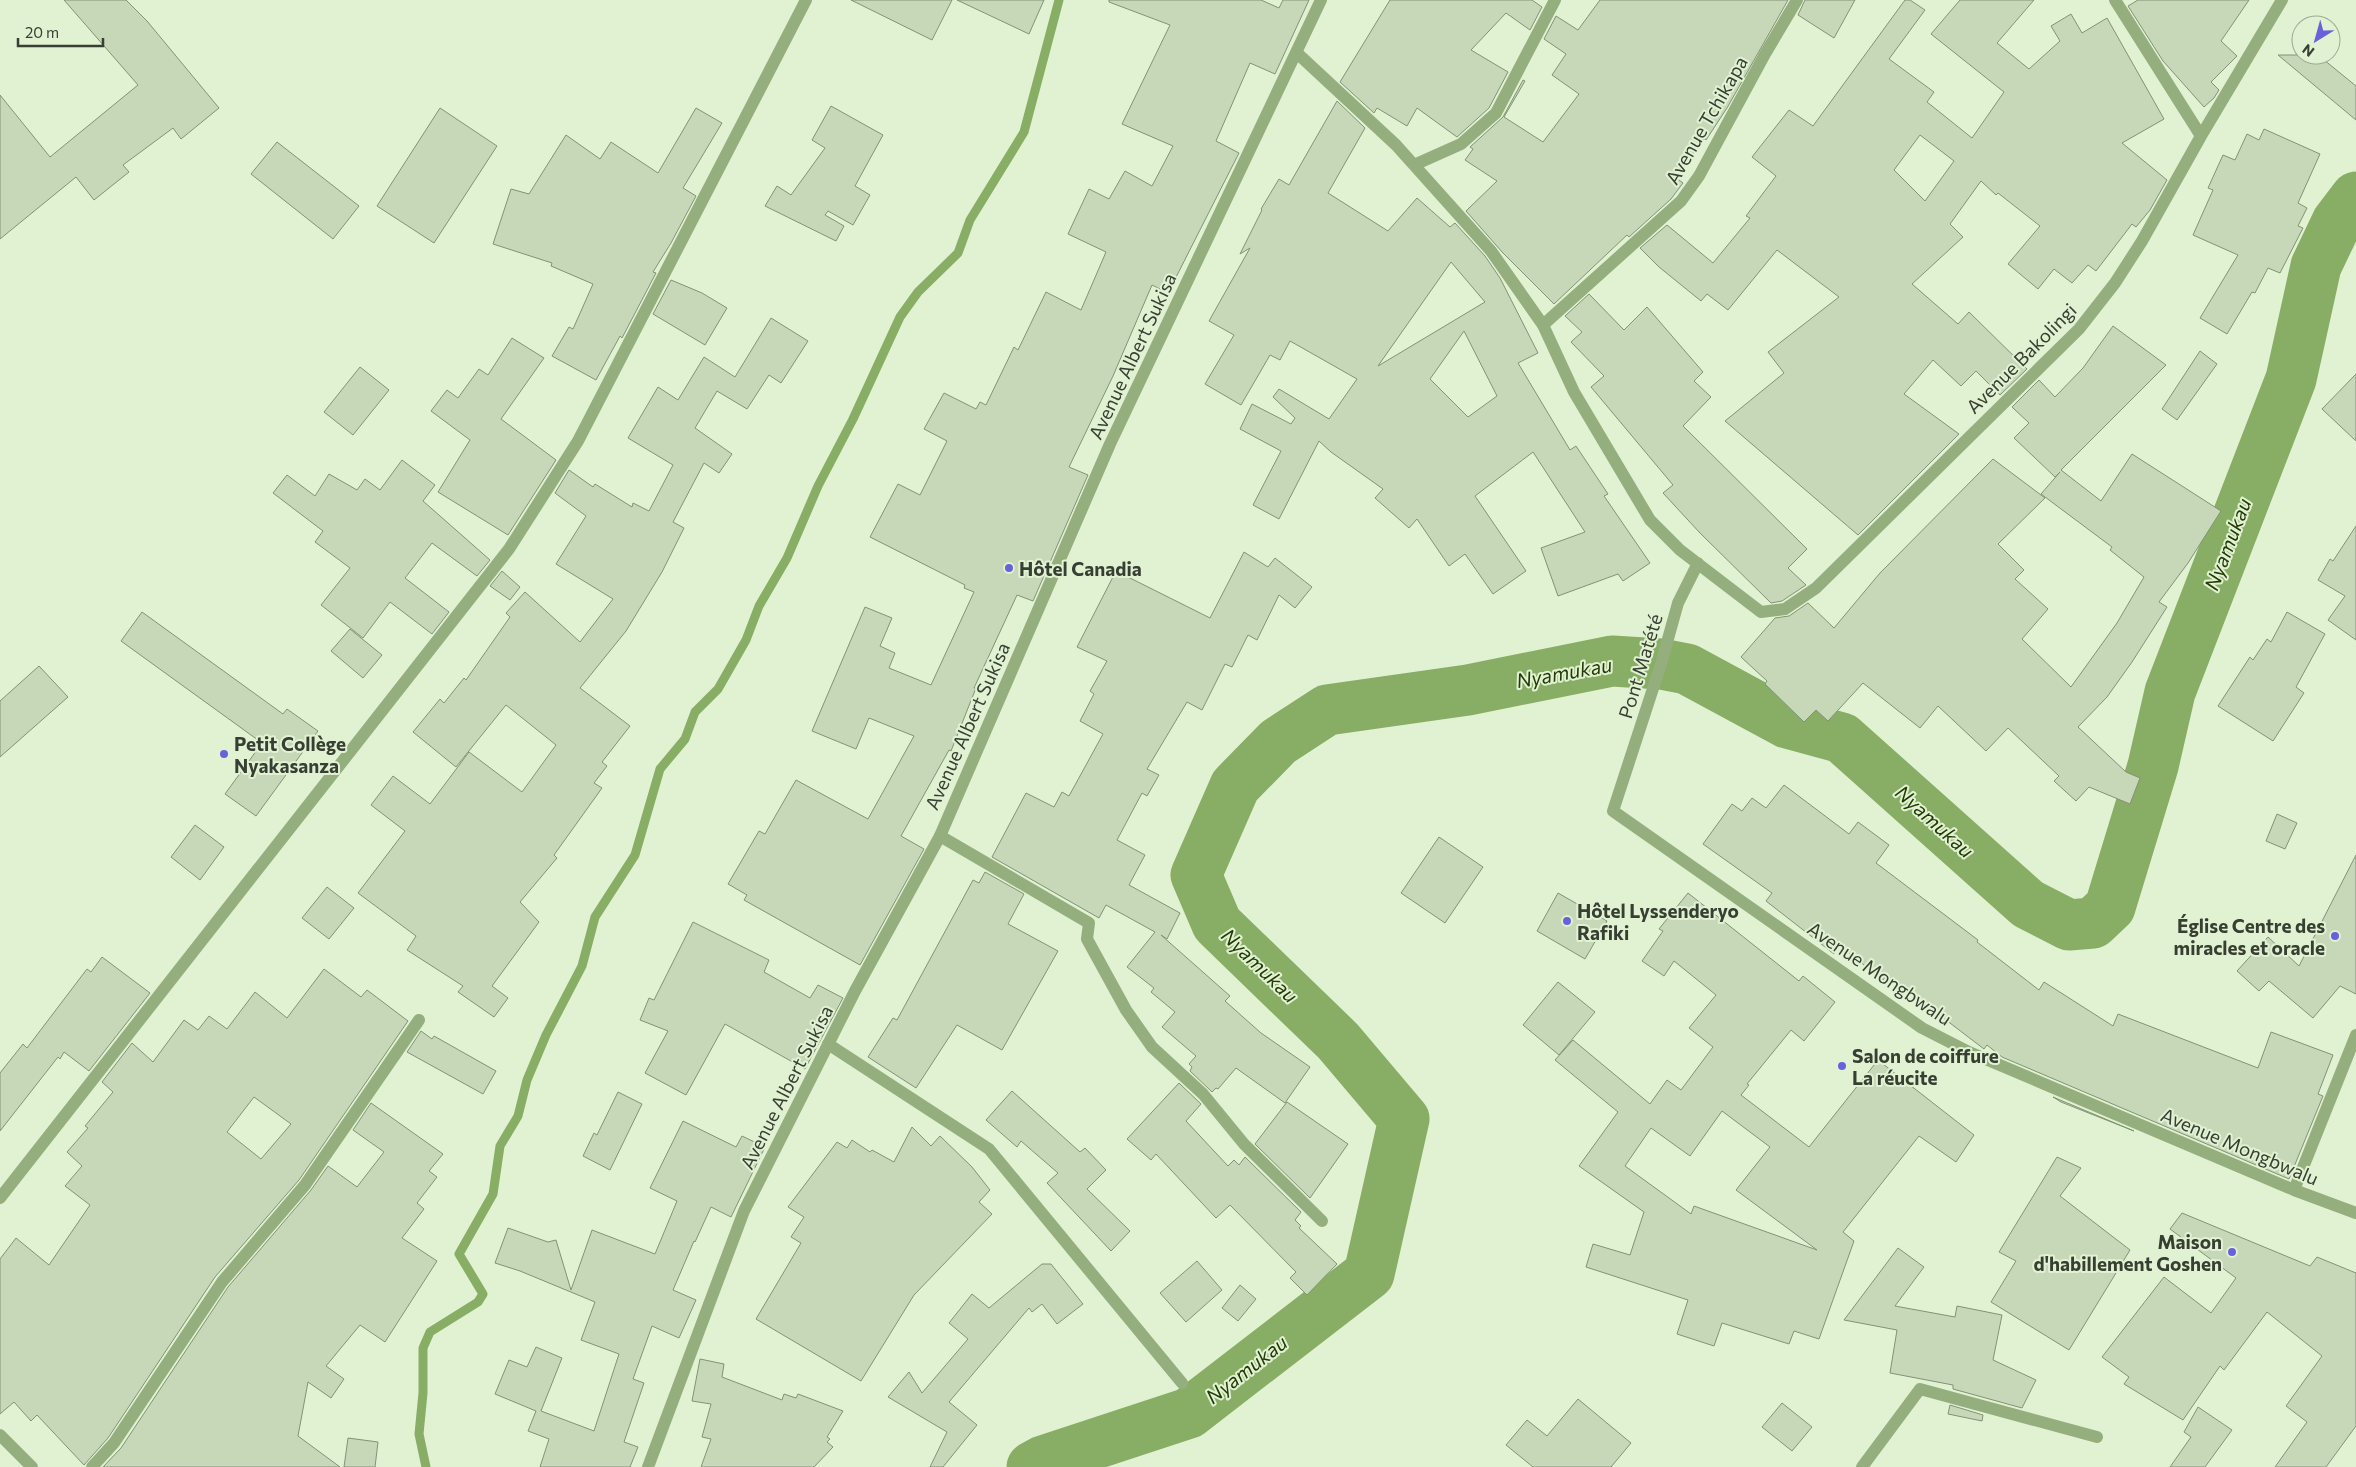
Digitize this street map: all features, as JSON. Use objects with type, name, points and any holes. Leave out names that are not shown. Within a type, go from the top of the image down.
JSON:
[{"type":"street","points":[[0,1198],[508,549],[578,441],[806,0]]},
{"type":"street","name":"Avenue Albert Sukisa","points":[[648,1467],[744,1211],[828,1044],[940,836],[1110,444],[1321,0]]},
{"type":"street","points":[[1414,165],[1461,144],[1496,113],[1555,0]]},
{"type":"street","name":"Avenue Tchikapa","points":[[1543,326],[1681,201],[1699,176],[1765,54],[1797,0]]},
{"type":"street","points":[[2115,0],[2201,136]]},
{"type":"street","name":"Avenue Bakolingi","points":[[1297,53],[1396,145],[1491,251],[1543,326],[1574,392],[1650,520],[1680,550],[1761,612],[1785,609],[1816,588],[2079,329],[2115,283],[2137,250],[2201,136],[2282,0]]},
{"type":"street","name":"Pont Matété","points":[[1638,739],[1678,603],[1698,563]]},
{"type":"street","name":"Avenue Mongbwalu","points":[[1638,739],[1613,811],[1922,1028],[1968,1052],[2294,1190],[2356,1213]]},
{"type":"street","points":[[940,836],[1089,923],[1087,939],[1126,1010],[1152,1047],[1203,1094],[1244,1144],[1322,1221]]},
{"type":"street","points":[[92,1467],[114,1443],[222,1282],[305,1185],[419,1020]]},
{"type":"street","points":[[2294,1190],[2356,1035]]},
{"type":"street","points":[[828,1044],[989,1149],[1182,1383]]},
{"type":"street","points":[[1862,1467],[1920,1389],[2097,1437]]},
{"type":"street","points":[[0,1435],[32,1467]]},
{"type":"building","points":[[64,0],[126,0],[147,21],[219,108],[181,139],[173,128],[123,165],[129,172],[94,200],[76,177],[0,239],[0,95],[50,157],[138,85]]},
{"type":"building","points":[[851,0],[952,0],[932,40]]},
{"type":"building","points":[[957,0],[1044,0],[1029,34]]},
{"type":"building","points":[[1109,0],[1261,0],[1279,8],[1283,0],[1309,0],[1275,74],[1250,63],[1216,141],[1239,153],[1168,293],[1152,285],[1113,376],[1069,467],[1088,475],[1033,601],[1017,595],[974,688],[976,688],[951,751],[949,750],[901,836],[924,849],[860,965],[744,900],[747,895],[728,884],[759,831],[765,834],[796,780],[868,819],[914,736],[869,718],[856,749],[812,731],[865,607],[892,618],[880,646],[895,653],[889,668],[931,685],[974,592],[964,588],[965,585],[870,537],[898,484],[920,495],[947,441],[924,429],[944,393],[976,409],[980,402],[986,405],[1014,347],[1018,350],[1046,292],[1081,310],[1106,252],[1068,234],[1089,189],[1109,199],[1125,171],[1152,186],[1173,146],[1122,124],[1170,25],[1109,2]]},
{"type":"building","points":[[1390,0],[1532,0],[1542,7],[1530,30],[1506,13],[1471,50],[1508,72],[1489,108],[1457,137],[1417,108],[1407,126],[1377,108],[1374,113],[1340,82]]},
{"type":"building","points":[[1600,0],[1788,0],[1727,108],[1706,140],[1705,138],[1675,177],[1683,183],[1671,199],[1629,237],[1627,235],[1554,304],[1503,253],[1466,211],[1497,181],[1465,160],[1473,149],[1470,147],[1503,117],[1523,80],[1525,81],[1504,117],[1543,142],[1579,94],[1552,75],[1566,54],[1544,39],[1556,16],[1578,30]]},
{"type":"building","points":[[1805,0],[1855,0],[1834,38],[1798,15]]},
{"type":"building","points":[[1905,0],[1910,0],[1925,10],[1889,59],[1934,92],[1927,102],[1972,138],[2004,92],[1931,34],[1960,0],[2034,0],[1997,43],[2029,69],[2060,41],[2051,26],[2071,14],[2082,33],[2107,18],[2164,119],[2122,143],[2167,180],[2150,210],[2136,227],[2132,224],[2096,271],[2088,265],[2072,283],[2054,269],[2038,289],[2008,264],[2040,226],[1998,193],[1996,195],[1981,181],[1950,224],[1963,237],[1912,284],[1958,324],[1969,312],[2027,369],[2000,395],[1976,371],[1961,386],[1933,360],[1904,394],[1959,434],[1858,535],[1725,421],[1784,373],[1768,352],[1839,297],[1777,250],[1728,310],[1707,294],[1701,301],[1659,267],[1640,248],[1667,225],[1713,263],[1750,218],[1746,216],[1776,176],[1752,157],[1789,110],[1813,126]],"holes":[[[1920,135],[1954,161],[1925,201],[1894,170]]]},
{"type":"building","points":[[2138,0],[2249,0],[2221,41],[2237,56],[2211,82],[2219,90],[2214,98],[2204,107],[2163,61],[2128,6]]},
{"type":"building","points":[[2278,55],[2291,55],[2291,65],[2330,65],[2356,86],[2356,120]]},
{"type":"building","points":[[1337,101],[1365,128],[1328,193],[1388,231],[1417,198],[1450,227],[1455,223],[1485,256],[1500,278],[1538,353],[1518,363],[1570,450],[1576,446],[1608,494],[1604,496],[1650,563],[1623,581],[1618,574],[1558,596],[1541,548],[1585,532],[1533,452],[1475,496],[1526,571],[1493,594],[1465,554],[1449,566],[1417,519],[1409,528],[1375,498],[1383,489],[1331,452],[1319,441],[1279,519],[1253,505],[1281,451],[1240,429],[1252,404],[1291,424],[1295,418],[1273,397],[1279,389],[1329,419],[1357,379],[1290,341],[1280,360],[1270,355],[1241,405],[1205,384],[1234,335],[1209,321],[1250,248],[1240,254],[1261,209],[1279,179],[1289,185]],"holes":[[[1451,262],[1485,302],[1378,366]],[[1464,331],[1497,396],[1468,417],[1430,379]]]},
{"type":"building","points":[[831,106],[883,135],[855,186],[870,195],[853,225],[828,211],[825,215],[844,226],[836,241],[765,206],[777,186],[791,195],[825,148],[812,140]]},
{"type":"building","points":[[440,108],[497,146],[434,243],[377,206]]},
{"type":"building","points":[[696,108],[722,123],[683,188],[696,196],[653,272],[656,273],[622,338],[620,336],[596,380],[552,356],[569,327],[573,329],[593,284],[551,266],[552,263],[493,244],[511,189],[529,194],[566,135],[600,159],[611,142],[658,173]]},
{"type":"building","points":[[2264,129],[2320,154],[2298,203],[2307,208],[2298,226],[2303,228],[2280,273],[2268,268],[2255,293],[2252,292],[2227,334],[2200,318],[2238,255],[2193,235],[2213,190],[2208,188],[2223,155],[2235,160],[2247,134],[2259,140]]},
{"type":"building","points":[[277,142],[359,206],[333,239],[251,174]]},
{"type":"building","points":[[671,280],[702,293],[727,308],[705,345],[653,314]]},
{"type":"building","points":[[1589,294],[1624,330],[1647,307],[1703,372],[1694,381],[1711,397],[1683,426],[1807,549],[1788,568],[1806,585],[1782,601],[1771,603],[1700,533],[1663,493],[1673,485],[1591,387],[1604,376],[1571,342],[1582,332],[1565,316]]},
{"type":"building","points":[[771,318],[808,341],[781,383],[769,375],[747,409],[717,391],[695,428],[732,454],[719,473],[704,463],[673,522],[684,528],[662,572],[626,631],[580,688],[630,726],[602,762],[607,766],[594,783],[602,788],[554,855],[557,858],[520,902],[539,922],[492,986],[508,998],[494,1017],[458,992],[463,986],[407,950],[416,936],[358,893],[405,831],[371,805],[393,776],[430,804],[469,752],[522,792],[556,745],[506,705],[456,767],[413,732],[440,699],[444,703],[464,678],[466,680],[510,617],[506,613],[525,592],[580,642],[613,599],[556,564],[586,516],[555,493],[569,470],[593,487],[595,484],[632,507],[633,503],[649,511],[673,465],[628,438],[658,387],[678,400],[704,357],[735,377]]},
{"type":"building","points":[[2113,326],[2166,365],[2061,470],[2101,501],[2132,454],[2221,511],[2188,563],[2159,602],[2167,607],[2132,662],[2107,697],[2078,727],[2126,772],[2140,778],[2130,804],[2089,787],[2076,801],[2054,781],[2059,776],[2008,728],[1986,751],[1938,706],[1920,728],[1863,683],[1828,721],[1816,710],[1804,722],[1765,684],[1767,681],[1741,657],[1775,618],[1789,616],[1808,603],[1834,628],[1880,573],[1993,459],[2045,498],[1998,544],[2024,570],[2015,579],[2048,609],[2022,639],[2071,687],[2117,623],[2144,577],[2110,550],[2112,547],[2041,494],[2060,472],[2055,477],[2014,438],[2029,423],[2012,407],[2039,380],[2055,397],[2083,368]]},
{"type":"building","points":[[512,338],[544,358],[501,419],[556,460],[508,535],[438,492],[470,440],[431,411],[447,390],[458,398],[479,369],[488,375]]},
{"type":"building","points":[[2200,351],[2217,364],[2177,420],[2162,409]]},
{"type":"building","points":[[360,367],[389,390],[353,435],[324,412]]},
{"type":"building","points":[[2356,374],[2356,441],[2322,409]]},
{"type":"building","points":[[402,460],[435,485],[423,501],[490,560],[477,576],[432,543],[405,578],[449,612],[432,634],[390,602],[363,638],[321,605],[350,568],[315,542],[323,531],[273,493],[287,475],[315,496],[329,474],[357,490],[365,479],[380,490]]},
{"type":"building","points":[[2356,526],[2356,640],[2328,620],[2345,596],[2318,580],[2330,559],[2333,561]]},
{"type":"building","points":[[1244,552],[1268,567],[1275,558],[1312,587],[1295,608],[1279,595],[1257,640],[1248,635],[1232,667],[1225,664],[1202,710],[1187,702],[1147,769],[1159,775],[1147,796],[1142,793],[1117,840],[1145,855],[1129,885],[1180,913],[1167,939],[1161,935],[1230,996],[1225,1001],[1261,1033],[1310,1067],[1285,1103],[1236,1068],[1218,1089],[1216,1088],[1212,1092],[1190,1071],[1192,1067],[1189,1064],[1196,1056],[1162,1027],[1175,1012],[1151,992],[1154,988],[1127,967],[1155,932],[1106,905],[1099,918],[992,857],[1026,793],[1054,807],[1062,792],[1069,796],[1103,734],[1080,721],[1094,694],[1090,691],[1107,661],[1077,647],[1116,571],[1210,618]]},
{"type":"building","points":[[502,571],[520,587],[510,600],[490,586]]},
{"type":"building","points":[[142,612],[283,714],[287,709],[318,731],[256,816],[225,794],[262,743],[121,641]]},
{"type":"building","points":[[2287,612],[2325,634],[2296,687],[2304,693],[2273,741],[2218,706],[2250,657],[2253,660],[2267,639],[2271,642]]},
{"type":"building","points":[[350,629],[382,655],[363,678],[331,651]]},
{"type":"building","points":[[39,666],[68,697],[0,757],[0,701]]},
{"type":"building","points":[[1784,785],[1849,834],[1858,822],[1889,845],[1876,863],[1978,940],[1977,942],[2039,990],[2044,982],[2113,1026],[2118,1014],[2258,1068],[2271,1032],[2333,1055],[2318,1094],[2323,1096],[2289,1179],[2002,1057],[1987,1045],[1984,1049],[1887,975],[1883,980],[1840,946],[1834,954],[1766,901],[1772,893],[1703,844],[1732,804],[1742,811],[1752,798],[1766,808]]},
{"type":"building","points":[[2277,814],[2297,823],[2285,849],[2266,841]]},
{"type":"building","points":[[195,825],[224,847],[200,880],[171,857]]},
{"type":"building","points":[[1439,837],[1483,867],[1445,923],[1401,893]]},
{"type":"building","points":[[2356,855],[2356,994],[2340,986],[2313,1018],[2269,981],[2259,991],[2237,971],[2268,937],[2299,966]]},
{"type":"building","points":[[985,872],[1024,894],[1008,924],[1058,951],[1002,1050],[957,1025],[916,1088],[868,1057],[893,1018],[897,1020],[973,880],[979,883]]},
{"type":"building","points":[[327,887],[354,908],[329,939],[302,918]]},
{"type":"building","points":[[1558,893],[1607,921],[1585,959],[1537,931]]},
{"type":"building","points":[[1688,893],[1799,981],[1803,976],[1835,1002],[1804,1041],[1791,1030],[1747,1084],[1749,1085],[1741,1095],[1809,1147],[1878,1060],[1974,1135],[1956,1162],[1919,1136],[1843,1232],[1854,1241],[1819,1339],[1794,1331],[1789,1344],[1722,1323],[1714,1346],[1677,1334],[1688,1300],[1586,1267],[1593,1244],[1630,1255],[1644,1212],[1579,1166],[1618,1112],[1555,1060],[1573,1040],[1650,1104],[1667,1080],[1681,1090],[1713,1047],[1689,1028],[1716,995],[1674,961],[1664,976],[1642,961],[1663,931],[1659,929]],"holes":[[[1722,1111],[1770,1147],[1736,1190],[1817,1250],[1694,1206],[1691,1214],[1625,1166],[1651,1128],[1690,1156]]]},
{"type":"building","points":[[693,922],[769,960],[764,972],[810,998],[818,985],[843,998],[805,1069],[725,1024],[686,1095],[645,1073],[668,1031],[640,1020],[649,998],[654,1000]]},
{"type":"building","points":[[102,957],[150,993],[89,1071],[64,1052],[60,1059],[58,1057],[0,1131],[0,1073],[23,1044],[27,1048],[87,969],[91,972]]},
{"type":"building","points":[[324,969],[361,997],[367,990],[408,1021],[299,1180],[215,1277],[108,1438],[84,1465],[37,1415],[31,1421],[14,1402],[0,1414],[0,1259],[16,1238],[49,1265],[90,1205],[65,1186],[82,1166],[67,1152],[88,1128],[85,1126],[113,1092],[102,1082],[132,1043],[153,1062],[184,1020],[198,1030],[209,1016],[227,1029],[255,992],[287,1018]],"holes":[[[254,1097],[291,1124],[261,1159],[227,1132]]]},
{"type":"building","points":[[1558,982],[1595,1012],[1559,1055],[1523,1025]]},
{"type":"building","points":[[421,1031],[432,1039],[434,1036],[496,1071],[483,1094],[407,1052]]},
{"type":"building","points":[[1179,1083],[1201,1104],[1186,1121],[1228,1166],[1234,1160],[1239,1165],[1245,1157],[1301,1212],[1295,1220],[1301,1226],[1299,1228],[1337,1264],[1307,1295],[1290,1278],[1296,1272],[1230,1205],[1216,1218],[1156,1154],[1151,1160],[1127,1139]]},
{"type":"building","points":[[1012,1091],[1080,1152],[1085,1148],[1106,1170],[1087,1189],[1130,1231],[1111,1251],[1047,1183],[1058,1173],[1021,1141],[1017,1147],[986,1120]]},
{"type":"building","points":[[618,1092],[642,1104],[610,1170],[583,1156],[594,1133],[597,1135]]},
{"type":"building","points":[[2053,1097],[2134,1131],[2061,1102]]},
{"type":"building","points":[[1287,1102],[1348,1144],[1310,1198],[1255,1144]]},
{"type":"building","points":[[371,1103],[443,1154],[429,1171],[437,1177],[417,1203],[424,1209],[402,1238],[437,1261],[385,1342],[360,1325],[326,1366],[344,1379],[331,1398],[308,1382],[298,1436],[340,1467],[103,1467],[121,1448],[228,1287],[311,1190],[328,1166],[357,1187],[384,1152],[353,1130]]},
{"type":"building","points":[[683,1121],[736,1147],[742,1136],[765,1147],[731,1217],[711,1207],[694,1241],[673,1290],[696,1300],[679,1338],[652,1326],[633,1379],[644,1383],[624,1442],[638,1447],[630,1467],[540,1467],[549,1439],[528,1431],[536,1411],[495,1394],[509,1360],[527,1367],[536,1347],[562,1358],[541,1411],[594,1431],[619,1354],[581,1340],[595,1302],[520,1271],[495,1263],[508,1228],[548,1242],[556,1240],[571,1290],[592,1230],[655,1254],[677,1201],[650,1188]]},
{"type":"building","points":[[912,1127],[931,1146],[940,1136],[972,1167],[990,1190],[979,1202],[992,1214],[914,1295],[861,1381],[756,1319],[801,1243],[791,1237],[804,1217],[788,1207],[837,1142],[847,1148],[852,1140],[870,1152],[872,1150],[894,1162]]},
{"type":"building","points":[[2057,1157],[2081,1168],[2060,1196],[2130,1250],[2069,1350],[1991,1302],[2016,1261],[1999,1252]]},
{"type":"building","points":[[2182,1213],[2310,1266],[2317,1257],[2356,1273],[2356,1426],[2326,1467],[2275,1467],[2307,1422],[2286,1406],[2322,1356],[2267,1312],[2224,1370],[2220,1366],[2183,1420],[2124,1384],[2129,1377],[2102,1357],[2164,1277],[2211,1313],[2236,1278],[2170,1229]]},
{"type":"building","points":[[1898,1248],[1924,1267],[1895,1306],[1955,1317],[1957,1306],[2002,1315],[1993,1360],[2036,1380],[2022,1408],[1953,1389],[1953,1385],[1890,1373],[1897,1330],[1844,1320]]},
{"type":"building","points":[[1197,1261],[1222,1290],[1186,1322],[1160,1293]]},
{"type":"building","points":[[1042,1264],[1051,1264],[1083,1304],[1057,1324],[1042,1304],[1032,1312],[1029,1308],[949,1402],[977,1425],[943,1467],[930,1467],[947,1432],[888,1397],[909,1372],[922,1393],[968,1339],[949,1323],[972,1294],[989,1308]]},
{"type":"building","points":[[1240,1285],[1256,1299],[1238,1321],[1222,1308]]},
{"type":"building","points":[[700,1359],[724,1364],[722,1377],[782,1400],[784,1394],[796,1398],[798,1394],[843,1411],[827,1437],[830,1439],[827,1442],[833,1447],[814,1467],[701,1467],[711,1439],[702,1437],[711,1404],[692,1401]]},
{"type":"building","points":[[1578,1399],[1631,1443],[1611,1467],[1533,1467],[1506,1445],[1527,1420],[1547,1436]]},
{"type":"building","points":[[1782,1403],[1812,1427],[1792,1451],[1762,1427]]},
{"type":"building","points":[[1950,1405],[1983,1415],[1982,1421],[1948,1414]]},
{"type":"building","points":[[2198,1407],[2232,1430],[2205,1467],[2170,1467],[2191,1437],[2184,1432]]},
{"type":"building","points":[[348,1438],[378,1442],[375,1467],[344,1467]]},
{"type":"waterway","points":[[426,1467],[419,1434],[423,1393],[423,1348],[430,1332],[478,1302],[483,1294],[459,1254],[493,1194],[500,1146],[518,1116],[527,1080],[546,1035],[582,966],[595,917],[635,855],[660,769],[685,739],[695,712],[718,689],[746,640],[759,606],[787,558],[818,486],[853,419],[900,317],[918,292],[958,253],[970,220],[1024,132],[1059,0]]},
{"type":"waterway","name":"Nyamukau","points":[[1032,1467],[1043,1461],[1189,1413],[1369,1274],[1404,1119],[1338,1041],[1217,924],[1196,875],[1235,786],[1278,742],[1327,710],[1468,690],[1612,661],[1661,664],[1687,669],[1787,723],[1842,738],[2028,904],[2069,925],[2093,923],[2110,907],[2153,766],[2170,692],[2291,379],[2316,266],[2337,222],[2356,197]]},
{"type":"place","name":"Hôtel Canadia","points":[[1009,568]]},
{"type":"place","name":"Petit Collège Nyakasanza","points":[[224,754]]},
{"type":"place","name":"Hôtel Lyssenderyo Rafiki","points":[[1567,921]]},
{"type":"place","name":"Église Centre des miracles et oracle","points":[[2335,936]]},
{"type":"place","name":"Salon de coiffure La réucite","points":[[1842,1066]]},
{"type":"place","name":"Maison d'habillement Goshen","points":[[2232,1252]]}]
